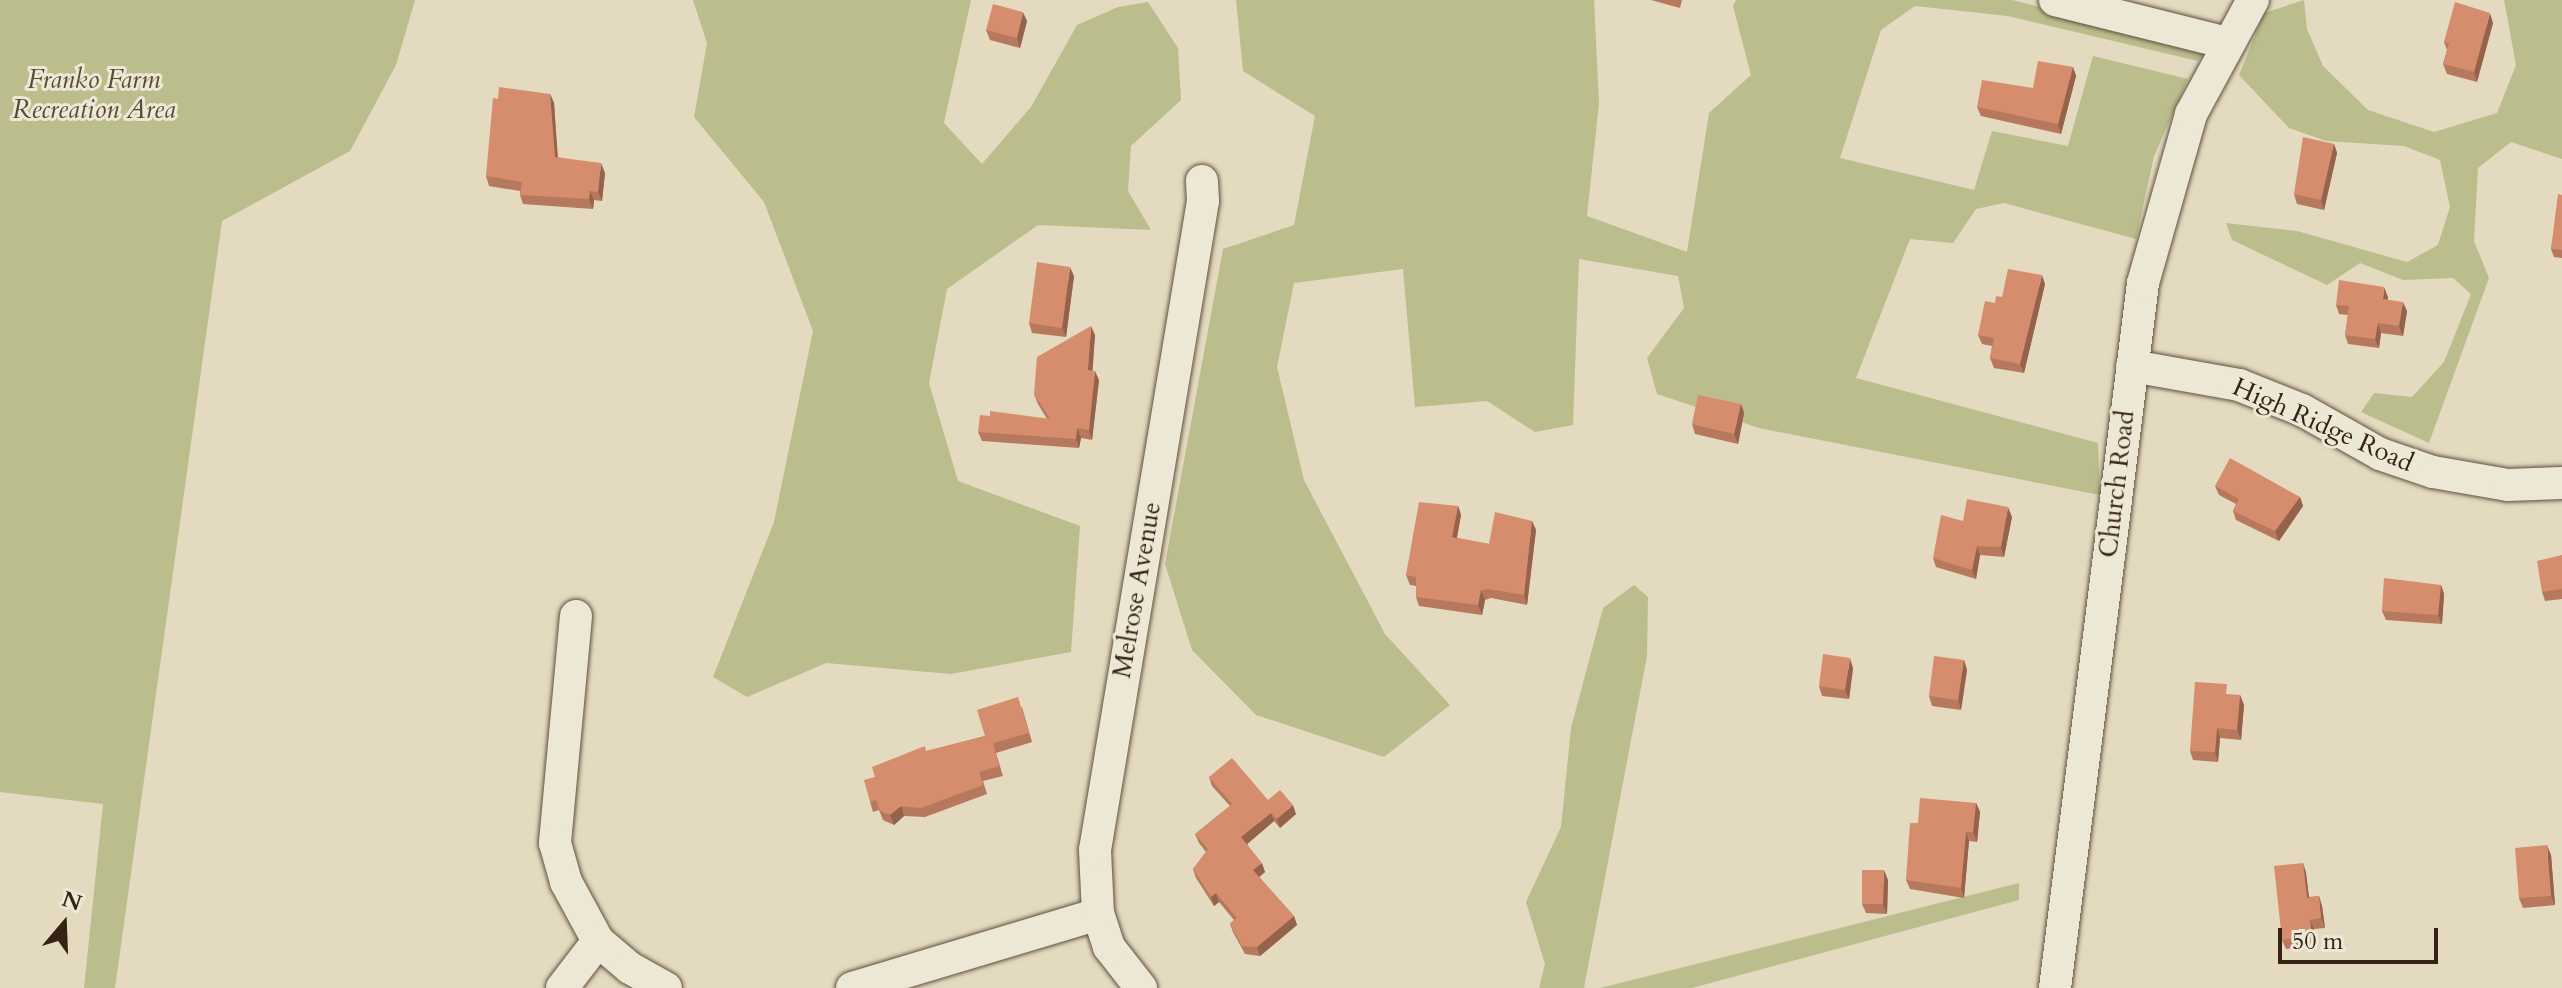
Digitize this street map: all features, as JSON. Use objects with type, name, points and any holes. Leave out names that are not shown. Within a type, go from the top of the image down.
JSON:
[{"type":"street","points":[[2055,0],[2228,43]]},
{"type":"street","name":"Church Road","points":[[2055,988],[2143,283],[2160,208],[2191,114],[2253,0]]},
{"type":"street","name":"Melrose Avenue","points":[[1141,988],[1109,947],[1098,914],[1094,885],[1098,818],[1203,201],[1202,181]]},
{"type":"street","name":"High Ridge Road","points":[[2132,366],[2239,385],[2302,410],[2380,454],[2433,472],[2508,485],[2562,483]]},
{"type":"street","points":[[576,616],[555,843],[566,882],[598,941],[630,968],[666,988]]},
{"type":"street","points":[[852,988],[1098,914]]},
{"type":"street","points":[[562,988],[598,941]]},
{"type":"green space","name":"Franko Farm Recreation Area","points":[[0,0],[415,0],[396,65],[350,151],[222,221],[115,988],[84,988],[103,804],[0,792]]},
{"type":"green space","points":[[693,0],[971,0],[944,123],[982,164],[1031,107],[1077,25],[1118,7],[1148,2],[1178,48],[1181,100],[1131,146],[1128,191],[1151,230],[1038,225],[947,289],[929,383],[958,481],[1080,526],[1071,652],[951,674],[826,663],[747,697],[713,677],[774,522],[813,331],[764,202],[694,117],[707,43]]},
{"type":"green space","points":[[1236,0],[1594,0],[1599,103],[1587,216],[1687,252],[1709,113],[1751,75],[1733,6],[1736,0],[2012,0],[2205,48],[2198,61],[2008,16],[1915,6],[1881,30],[1840,158],[1974,190],[1992,131],[2068,146],[2093,56],[2188,79],[2154,156],[2136,239],[2004,203],[1976,209],[1953,243],[1910,239],[1856,378],[2098,443],[2100,495],[1759,428],[1657,394],[1647,358],[1684,308],[1678,276],[1579,259],[1573,425],[1535,432],[1487,401],[1415,407],[1403,269],[1294,283],[1277,367],[1304,480],[1385,634],[1450,705],[1384,757],[1256,715],[1192,650],[1165,564],[1223,249],[1294,225],[1315,116],[1243,71]]},
{"type":"green space","points":[[2304,0],[2307,29],[2323,66],[2368,110],[2434,132],[2497,113],[2516,65],[2504,0],[2562,0],[2562,159],[2511,142],[2478,168],[2474,241],[2489,278],[2429,443],[2361,412],[2374,393],[2412,397],[2444,362],[2471,294],[2453,278],[2403,280],[2360,263],[2327,285],[2232,240],[2226,223],[2297,231],[2407,262],[2438,245],[2450,207],[2440,160],[2404,146],[2326,141],[2289,128],[2239,75],[2264,13]]},
{"type":"green space","points":[[1634,585],[1648,597],[1647,656],[1584,988],[1539,988],[1545,964],[1526,902],[1561,827],[1571,728],[1603,608]]},
{"type":"green space","points":[[2019,883],[2019,900],[1692,988],[1600,988]]},
{"type":"building","points":[[2455,2],[2490,13],[2474,72],[2443,64],[2449,43],[2444,42]]},
{"type":"building","points":[[993,4],[1023,12],[1017,38],[986,30]]},
{"type":"building","points":[[2038,61],[2073,67],[2058,124],[1977,107],[1982,80],[2033,88]]},
{"type":"building","points":[[499,87],[550,94],[555,157],[601,163],[598,192],[590,191],[589,199],[520,195],[522,182],[486,176],[493,98],[498,99]]},
{"type":"building","points":[[2303,137],[2334,144],[2321,200],[2294,194]]},
{"type":"building","points":[[2558,194],[2562,195],[2562,250],[2551,249]]},
{"type":"building","points":[[1037,262],[1070,267],[1062,328],[1029,323]]},
{"type":"building","points":[[2008,269],[2042,275],[2020,364],[1990,358],[1994,338],[1978,335],[1985,301],[1995,303],[1996,296],[2002,297]]},
{"type":"building","points":[[2339,280],[2384,287],[2383,299],[2403,302],[2399,326],[2378,323],[2375,339],[2345,335],[2349,306],[2336,305]]},
{"type":"building","points":[[1091,326],[1088,370],[1095,371],[1089,430],[1077,428],[1076,439],[978,432],[980,415],[990,416],[990,411],[1050,419],[1034,394],[1037,357]]},
{"type":"building","points":[[1698,395],[1741,404],[1734,434],[1692,424]]},
{"type":"building","points":[[2230,458],[2300,497],[2275,531],[2233,511],[2239,499],[2215,486]]},
{"type":"building","points":[[1967,499],[2008,507],[2001,547],[1977,546],[1972,570],[1933,558],[1941,515],[1963,521]]},
{"type":"building","points":[[1419,502],[1458,506],[1452,537],[1489,544],[1495,512],[1532,521],[1524,595],[1481,590],[1478,605],[1416,597],[1416,577],[1406,575]]},
{"type":"building","points":[[2562,555],[2562,589],[2542,592],[2537,561]]},
{"type":"building","points":[[2384,578],[2441,585],[2438,615],[2382,611]]},
{"type":"building","points":[[1823,654],[1850,658],[1845,690],[1819,686]]},
{"type":"building","points":[[1934,656],[1964,660],[1958,700],[1929,696]]},
{"type":"building","points":[[2195,682],[2227,684],[2226,694],[2240,695],[2237,730],[2217,728],[2215,752],[2190,751]]},
{"type":"building","points":[[1018,697],[1029,733],[993,743],[999,766],[979,772],[983,785],[921,808],[901,806],[890,815],[880,811],[876,800],[870,802],[864,780],[875,777],[872,767],[925,746],[926,751],[985,736],[977,710]]},
{"type":"building","points":[[1232,758],[1268,800],[1280,790],[1293,805],[1277,819],[1271,813],[1241,837],[1262,863],[1253,870],[1294,916],[1257,947],[1242,946],[1230,924],[1237,918],[1216,893],[1211,897],[1193,869],[1208,849],[1195,834],[1232,804],[1209,777]]},
{"type":"building","points":[[1920,798],[1976,803],[1973,832],[1966,832],[1961,888],[1906,880],[1910,823],[1918,823]]},
{"type":"building","points":[[2547,845],[2551,896],[2519,898],[2515,848]]},
{"type":"building","points":[[2303,863],[2307,898],[2319,896],[2321,918],[2310,920],[2312,936],[2282,940],[2274,866]]},
{"type":"building","points":[[1862,870],[1884,870],[1883,904],[1862,904]]}]
